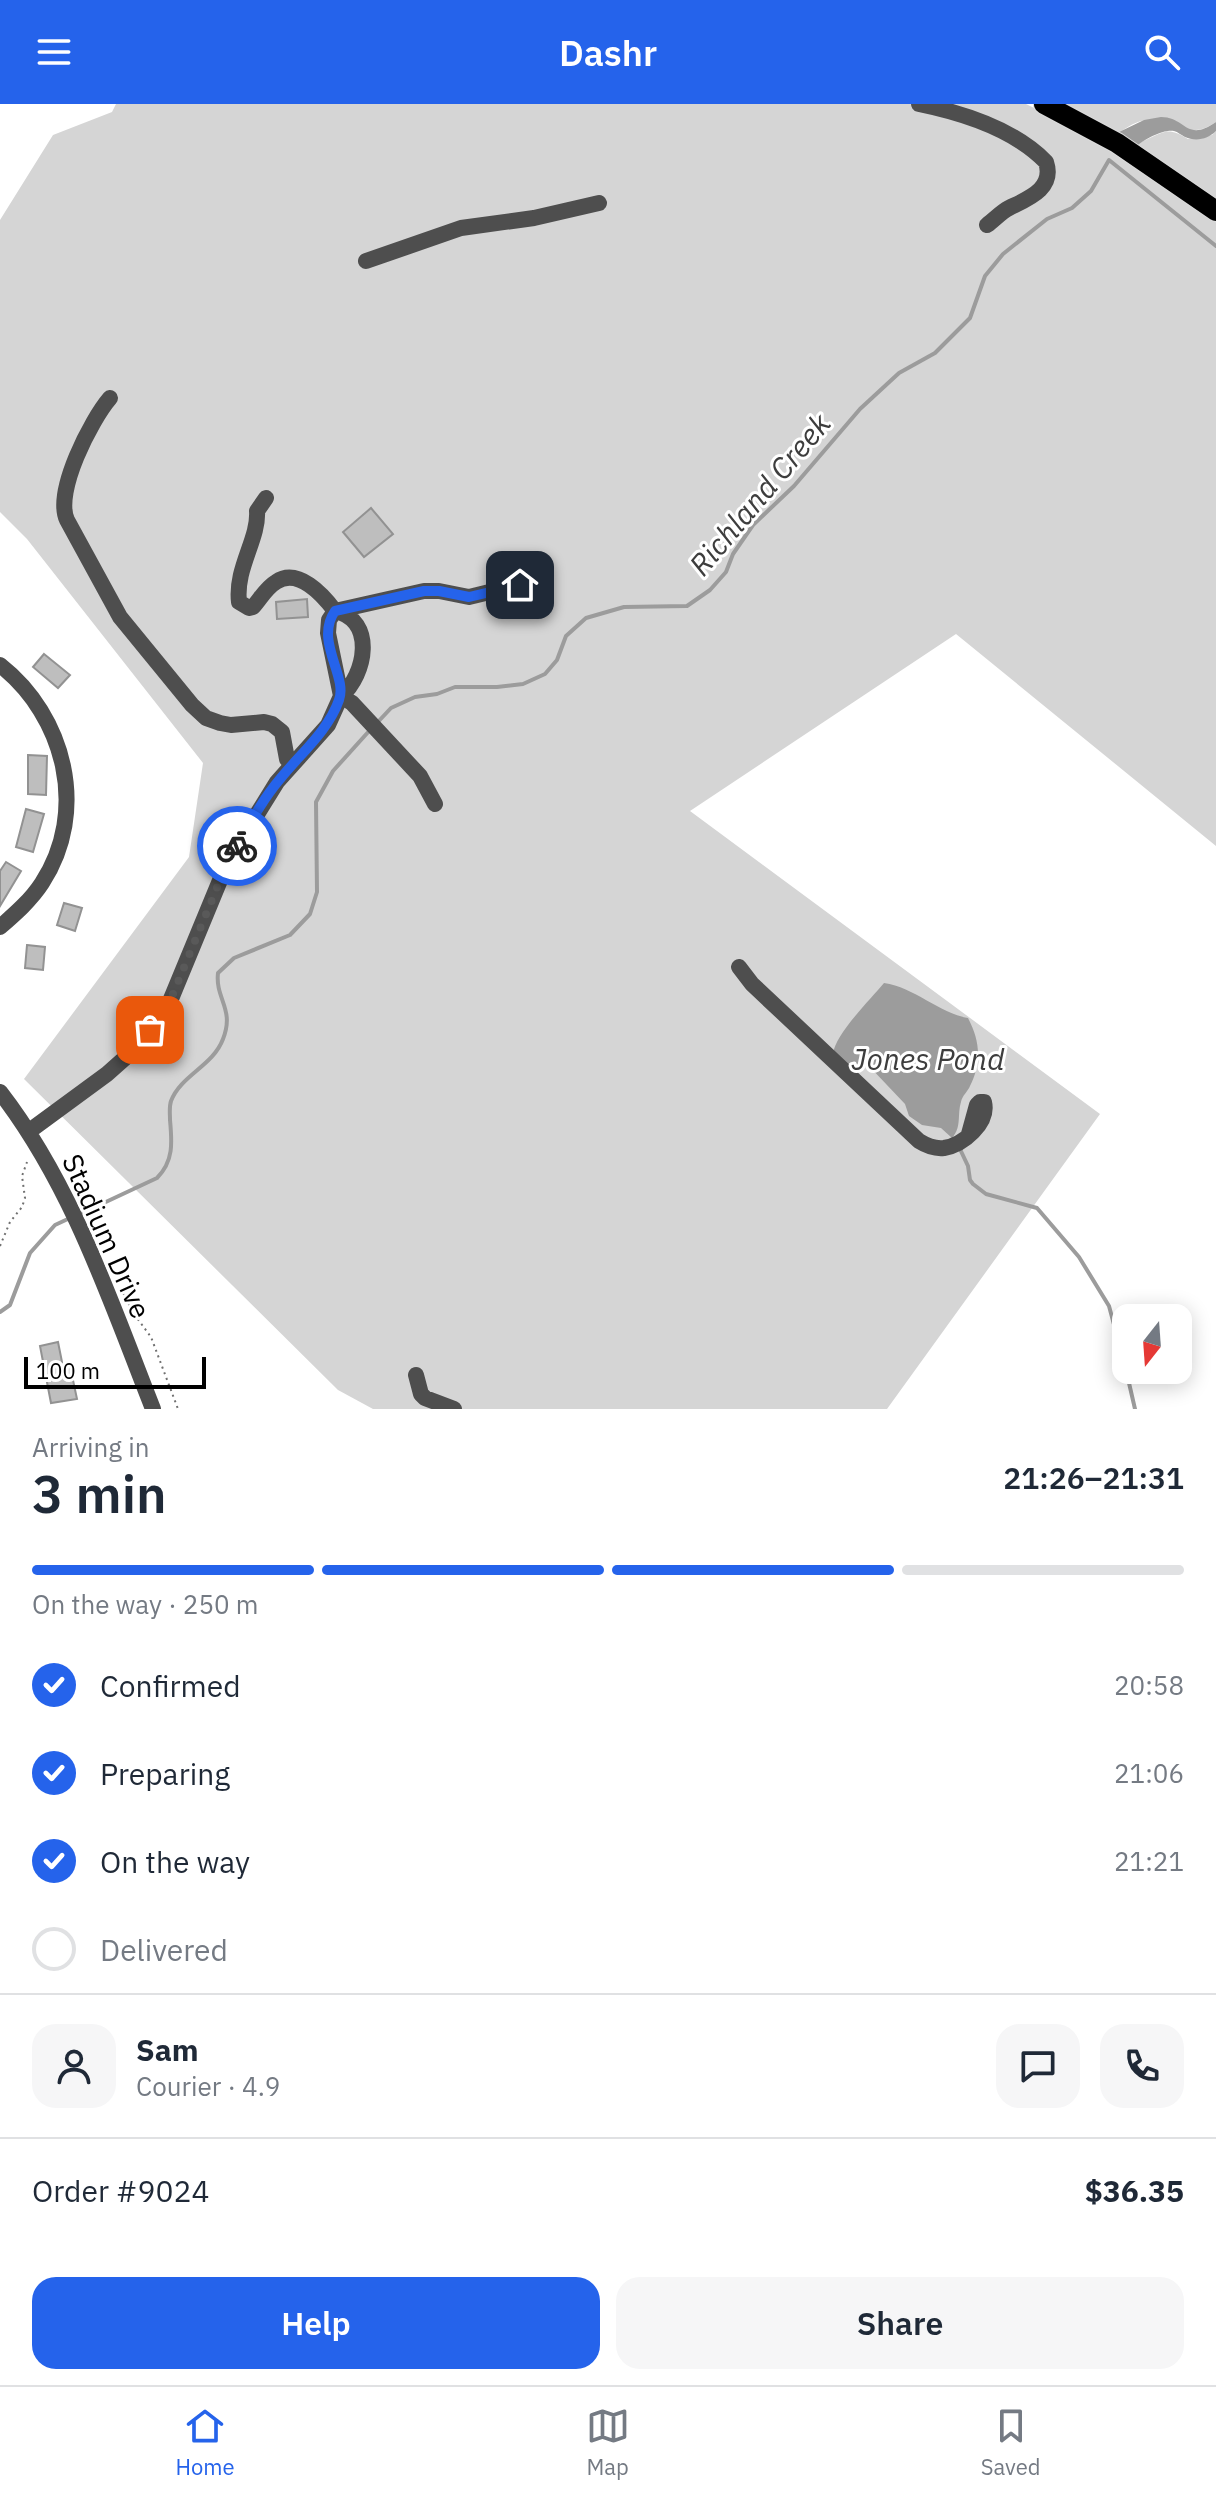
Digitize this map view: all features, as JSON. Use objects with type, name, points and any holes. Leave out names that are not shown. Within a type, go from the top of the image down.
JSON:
[{"type":"main road","points":[[1044,104],[1117,143],[1216,211]]},
{"type":"street","points":[[919,104],[954,112],[1011,137],[1049,167],[1040,192],[1003,212],[987,225]]},
{"type":"street","points":[[366,261],[461,228],[534,218],[599,203]]},
{"type":"street","points":[[110,398],[91,425],[73,468],[63,508],[67,520],[120,617],[192,705],[206,718],[220,723],[231,725],[256,721],[272,724],[282,732],[287,759],[292,764]]},
{"type":"street","points":[[28,1132],[107,1074],[134,1050],[166,1011],[228,861],[255,814],[292,764],[328,725],[341,696],[350,688],[364,659],[358,629],[352,619],[345,613],[335,611],[321,593],[290,577],[278,580],[253,607],[239,602],[242,565],[258,522],[257,511],[266,498]]},
{"type":"street","points":[[435,804],[420,776],[352,703],[341,696],[328,633],[329,620],[335,611],[424,591],[469,597],[527,583]]},
{"type":"street","points":[[0,665],[29,690],[48,721],[63,759],[67,790],[65,831],[42,884],[21,909],[0,927]]},
{"type":"street","points":[[739,967],[752,984],[919,1141],[940,1148],[954,1145],[969,1134]]},
{"type":"street","name":"Stadium Drive","points":[[0,1092],[58,1184],[93,1257],[153,1409]]},
{"type":"street","points":[[416,1375],[425,1398],[454,1409]]},
{"type":"path","points":[[0,1246],[25,1198],[22,1176],[25,1165],[38,1149]]},
{"type":"path","points":[[122,1293],[151,1337],[178,1409]]},
{"type":"shaded area","points":[[116,104],[1026,104],[1100,145],[1216,222],[1216,846],[956,634],[690,811],[1100,1114],[887,1409],[373,1409],[338,1390],[24,1079],[189,857],[203,763],[27,539],[0,512],[0,220],[53,135],[112,112]]},
{"type":"shaded area","points":[[1059,104],[1216,104],[1216,122],[1205,128],[1186,130],[1151,120],[1138,122],[1118,133],[1141,142],[1169,131],[1188,139],[1212,135],[1216,131],[1216,204]]},
{"type":"water","points":[[1161,117],[1192,130],[1206,128],[1216,122],[1216,131],[1198,139],[1189,139],[1174,131],[1165,132],[1137,146],[1117,133],[1144,120]]},
{"type":"water","name":"Jones Pond","points":[[884,983],[906,989],[947,1011],[968,1018],[972,1027],[978,1052],[976,1068],[962,1100],[958,1125],[952,1138],[941,1128],[922,1125],[909,1116],[905,1104],[868,1065],[851,1067],[833,1054],[847,1027]]},
{"type":"building","points":[[371,508],[393,534],[364,557],[343,532]]},
{"type":"building","points":[[307,599],[308,617],[277,619],[276,602]]},
{"type":"building","points":[[44,654],[70,675],[58,688],[33,667]]},
{"type":"building","points":[[28,755],[47,756],[46,795],[28,794]]},
{"type":"building","points":[[26,809],[44,814],[33,852],[16,847]]},
{"type":"building","points":[[6,862],[21,871],[0,906],[0,871]]},
{"type":"building","points":[[64,903],[82,908],[75,931],[57,925]]},
{"type":"building","points":[[27,945],[45,947],[43,970],[25,968]]},
{"type":"building","points":[[58,1342],[63,1367],[70,1366],[77,1399],[51,1403],[40,1346]]},
{"type":"waterway","name":"Richland Creek","points":[[376,724],[391,708],[415,697],[437,694],[455,687],[523,684],[545,674],[557,660],[566,636],[586,618],[624,607],[687,606],[710,590],[726,572],[733,554],[753,525],[794,486],[860,409],[899,373],[935,353],[970,318],[985,276],[1003,254],[1047,219],[1072,208],[1091,191],[1109,160],[1216,246]]},
{"type":"waterway","name":"Richland Creek","points":[[78,1215],[157,1178],[163,1172],[171,1151],[171,1101],[182,1084],[212,1056],[226,1029],[226,1012],[219,990],[218,973],[234,958],[290,935],[310,914],[317,892],[316,802],[333,771],[370,730]]},
{"type":"waterway","points":[[959,1147],[973,1184],[986,1194],[1037,1208],[1079,1257],[1109,1306],[1112,1317]]},
{"type":"waterway","name":"Richland Creek","points":[[0,1312],[10,1305],[30,1253],[55,1225],[70,1218]]},
{"type":"waterway","points":[[1129,1384],[1135,1409]]},
{"type":"way so far","points":[[150,1030],[166,1011],[237,846]]},
{"type":"route","points":[[237,846],[277,782],[328,725],[341,696],[328,633],[329,620],[335,611],[431,590],[469,597],[520,585]]}]
